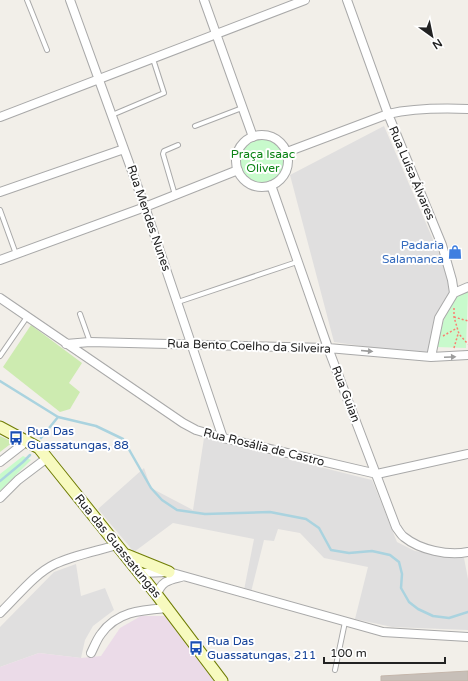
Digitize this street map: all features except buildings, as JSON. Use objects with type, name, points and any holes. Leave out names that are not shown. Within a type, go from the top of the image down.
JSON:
[{"type":"street","name":"Rua Mendes Nunes","points":[[70,0],[145,207],[223,438]]},
{"type":"street","points":[[204,0],[253,137]]},
{"type":"street","points":[[0,117],[305,0]]},
{"type":"street","name":"Rua Luísa Álvares","points":[[347,0],[388,114],[442,245],[452,280],[454,293]]},
{"type":"street","points":[[287,152],[388,114],[405,110],[426,108],[468,108]]},
{"type":"street","points":[[261,135],[277,139],[287,152],[287,168],[284,175],[271,185],[255,186],[242,177],[238,170],[236,162],[237,154],[246,140],[253,137],[261,135]]},
{"type":"street","points":[[0,192],[124,149]]},
{"type":"street","points":[[0,260],[175,196],[238,170]]},
{"type":"street","name":"Rua Guian","points":[[271,185],[328,348],[396,527],[402,536],[411,542],[440,552],[459,554],[468,552]]},
{"type":"street","points":[[468,287],[454,293],[439,318],[432,357],[468,356]]},
{"type":"street","name":"Rua Rosália de Castro","points":[[0,298],[183,423],[196,430],[223,438],[377,474],[468,454]]},
{"type":"street","name":"Rua Bento Coelho da Silveira","points":[[66,344],[90,342],[328,348],[432,357]]},
{"type":"street","name":"Rua das Guassatungas","points":[[0,427],[39,448],[158,595],[222,681]]},
{"type":"street","points":[[0,462],[27,441]]},
{"type":"street","points":[[0,498],[18,480],[47,458]]},
{"type":"street","points":[[0,613],[36,577],[53,565],[70,558],[86,554],[120,549],[169,572],[383,632],[396,634],[468,637]]},
{"type":"street","points":[[139,573],[169,572]]},
{"type":"street","points":[[158,595],[160,587],[167,581],[182,576]]},
{"type":"street","points":[[91,653],[100,635],[108,625],[123,615],[139,610],[168,608]]},
{"type":"lane","points":[[28,0],[47,50]]},
{"type":"lane","points":[[112,115],[164,93],[153,59]]},
{"type":"lane","points":[[195,126],[243,108]]},
{"type":"lane","points":[[175,196],[163,154],[164,151],[178,145]]},
{"type":"lane","points":[[0,210],[16,254]]},
{"type":"lane","points":[[178,302],[297,262]]},
{"type":"lane","points":[[80,314],[90,342]]},
{"type":"lane","points":[[0,356],[27,317]]},
{"type":"lane","points":[[335,670],[346,622]]},
{"type":"path","points":[[451,357],[458,334],[454,317],[454,293]]},
{"type":"path","points":[[454,317],[468,321]]},
{"type":"path","points":[[434,341],[457,328]]},
{"type":"path","points":[[458,334],[468,344]]},
{"type":"shaded area","points":[[384,126],[447,272],[451,292],[431,356],[334,342],[290,175]]},
{"type":"shaded area","points":[[204,438],[372,480],[397,542],[415,551],[464,558],[468,579],[468,630],[392,627],[355,619],[368,567],[324,558],[300,533],[278,529],[274,541],[264,540],[251,592],[244,590],[254,539],[173,523],[134,552],[98,509],[144,468],[151,488],[193,510]]},
{"type":"shaded area","points":[[76,564],[81,596],[105,588],[114,610],[93,626],[85,640],[81,658],[39,653],[0,667],[0,627],[54,572]]},
{"type":"shaded area","points":[[141,616],[170,616],[220,681],[0,681],[0,667],[39,653],[81,658],[101,656],[120,628]]},
{"type":"green space","name":"Praça Isaac Oliver","points":[[258,138],[268,138],[276,142],[282,148],[286,156],[286,166],[282,174],[276,180],[268,184],[258,184],[250,180],[244,174],[240,166],[240,156],[244,148],[250,142]]},
{"type":"green space","points":[[468,291],[466,348],[437,347],[444,319],[448,311],[460,292]]},
{"type":"green space","points":[[31,325],[82,363],[69,383],[80,392],[70,409],[60,412],[3,367]]},
{"type":"green space","points":[[0,436],[13,442],[0,452]]},
{"type":"green space","points":[[23,456],[31,460],[0,491],[0,474]]},
{"type":"waterway","points":[[0,381],[58,417],[96,426],[123,439],[151,488],[162,500],[177,510],[205,514],[270,512],[306,519],[319,528],[331,550],[349,553],[372,551],[390,555],[399,562],[402,574],[401,588],[409,602],[418,609],[433,616],[449,618],[468,612]]},
{"type":"waterway","points":[[41,438],[58,417]]},
{"type":"waterway","points":[[0,481],[30,455]]},
{"type":"place","name":"Padaria Salamanca","points":[[455,252]]},
{"type":"place","name":"Rua Das Guassatungas, 88","points":[[16,438]]},
{"type":"place","name":"Rua Das Guassatungas, 211","points":[[196,648]]}]
